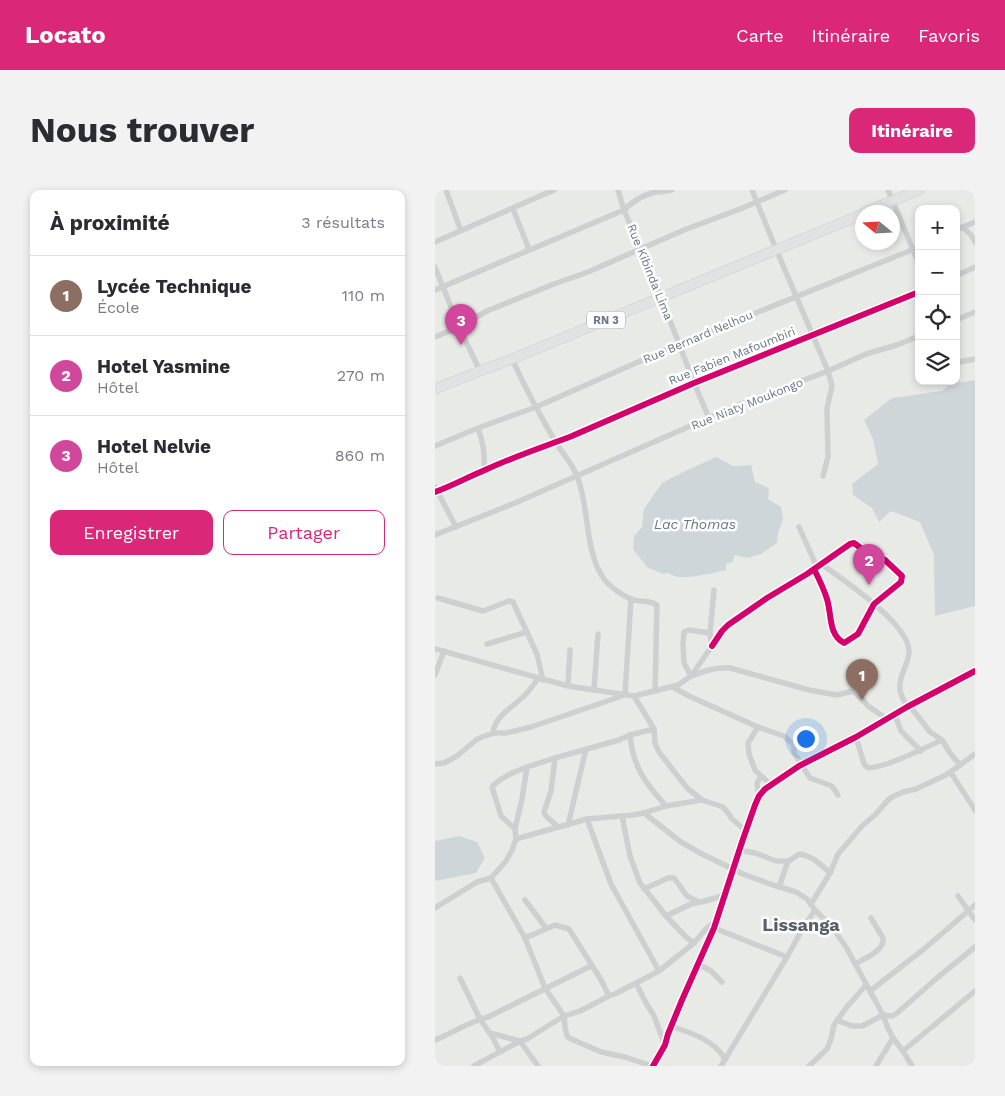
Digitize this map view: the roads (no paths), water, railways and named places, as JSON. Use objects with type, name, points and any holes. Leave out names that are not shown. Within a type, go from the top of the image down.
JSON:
[{"type":"highway","name":"RN 3","points":[[883,205],[919,190]]},
{"type":"highway","name":"RN 3","points":[[435,389],[513,359],[855,217]]},
{"type":"street","points":[[446,190],[461,230]]},
{"type":"street","points":[[435,242],[554,190]]},
{"type":"street","name":"Rue Kibinda Lima","points":[[618,190],[624,210],[709,418]]},
{"type":"street","points":[[435,290],[624,210],[635,200],[643,196],[672,190]]},
{"type":"street","points":[[752,190],[828,371],[832,386],[827,408],[827,457],[823,476]]},
{"type":"street","points":[[435,337],[459,327],[487,311],[588,272],[785,190]]},
{"type":"street","points":[[888,190],[915,246]]},
{"type":"street","points":[[513,209],[529,249]]},
{"type":"street","points":[[960,228],[975,222]]},
{"type":"street","points":[[963,227],[975,242]]},
{"type":"street","name":"Rue Bernard Nelhou","points":[[435,446],[536,407],[679,344],[915,248]]},
{"type":"street","points":[[435,267],[459,327],[480,371]]},
{"type":"street","points":[[960,274],[975,267]]},
{"type":"street","name":"Rue Fabien Mafoumbiri","points":[[436,490],[456,484],[484,470],[572,436],[694,383],[915,293]]},
{"type":"street","points":[[960,318],[975,312]]},
{"type":"street","name":"Rue Niaty Moukongo","points":[[435,535],[515,503],[737,405],[915,337]]},
{"type":"street","points":[[513,359],[555,442],[577,475],[585,501],[595,562],[604,579],[631,599],[651,602],[657,605],[655,691]]},
{"type":"street","points":[[960,362],[975,359]]},
{"type":"street","points":[[478,428],[485,462],[484,470]]},
{"type":"street","points":[[436,490],[456,527]]},
{"type":"street","points":[[799,527],[815,563],[821,564],[858,591],[897,626],[908,643],[909,653],[899,688],[908,706],[930,732],[942,740],[960,765]]},
{"type":"street","points":[[435,649],[568,686],[634,696],[681,684],[691,676],[728,624],[849,545],[854,543],[885,560],[903,576],[874,604],[857,634],[844,643],[831,628],[828,602],[814,569]]},
{"type":"street","points":[[712,646],[710,633],[714,590]]},
{"type":"street","points":[[438,598],[483,611],[511,601],[515,605],[537,654],[541,679]]},
{"type":"street","points":[[625,694],[631,599]]},
{"type":"street","points":[[691,676],[685,663],[684,632],[689,630],[710,633]]},
{"type":"street","points":[[487,644],[527,632]]},
{"type":"street","points":[[594,690],[598,634]]},
{"type":"street","points":[[568,686],[570,650]]},
{"type":"street","points":[[435,675],[444,651]]},
{"type":"street","points":[[691,676],[716,668],[730,668],[809,690],[837,694],[853,691],[868,706],[887,719]]},
{"type":"street","points":[[491,878],[525,938],[545,988],[564,1016],[567,1036],[601,1052],[652,1066],[665,1045],[671,1026],[715,925],[759,796],[770,784],[801,764],[856,737],[908,706],[975,671]]},
{"type":"street","points":[[494,733],[494,726],[504,712],[526,695],[533,685],[541,679]]},
{"type":"street","points":[[672,687],[758,727],[784,736],[793,745],[794,753],[810,778],[832,786],[838,795]]},
{"type":"street","points":[[435,764],[445,763],[476,740],[494,733],[505,733],[531,727],[619,698],[625,694]]},
{"type":"street","points":[[634,696],[654,730],[655,744],[659,752],[687,788],[703,800],[723,807],[731,818],[746,831]]},
{"type":"street","points":[[895,715],[901,730],[921,750]]},
{"type":"street","points":[[758,727],[749,740],[749,754],[753,765],[761,777],[770,784]]},
{"type":"street","points":[[515,829],[501,816],[493,785],[527,767],[619,740],[630,735],[654,730]]},
{"type":"street","points":[[630,735],[631,746],[639,772],[652,791],[666,806]]},
{"type":"street","points":[[856,737],[864,764],[867,767],[878,766],[942,740]]},
{"type":"street","points":[[568,825],[587,749]]},
{"type":"street","points":[[811,904],[830,873],[837,856],[863,824],[875,815],[892,797],[951,773],[975,754]]},
{"type":"street","points":[[555,758],[551,790],[544,812],[558,827]]},
{"type":"street","points":[[435,908],[477,882],[491,878],[506,861],[516,839],[515,829],[527,767]]},
{"type":"street","points":[[951,773],[974,807]]},
{"type":"street","points":[[759,796],[757,784],[761,777]]},
{"type":"street","points":[[516,839],[587,819],[644,813],[666,806],[703,800]]},
{"type":"street","points":[[644,813],[681,842],[733,869],[796,892],[807,899],[839,936],[883,1015],[893,1038],[911,1066]]},
{"type":"street","points":[[622,816],[630,856],[640,883],[666,916],[694,943]]},
{"type":"street","points":[[587,819],[611,884],[659,971]]},
{"type":"street","points":[[739,850],[755,853],[776,861],[791,861],[799,854],[807,856],[830,873]]},
{"type":"street","points":[[779,887],[788,861]]},
{"type":"street","points":[[645,889],[668,878],[674,878],[687,896],[699,902]]},
{"type":"street","points":[[666,916],[691,904],[725,895]]},
{"type":"street","points":[[958,896],[975,920]]},
{"type":"street","points":[[525,900],[546,928]]},
{"type":"street","points":[[870,991],[924,950],[967,910],[975,905]]},
{"type":"street","points":[[721,1066],[815,910]]},
{"type":"street","points":[[855,964],[873,954],[882,946],[884,941],[871,918]]},
{"type":"street","points":[[525,938],[555,925],[569,929],[609,996]]},
{"type":"street","points":[[474,1066],[533,1035],[564,1016],[580,1011],[659,971],[694,943],[705,930],[715,925]]},
{"type":"street","points":[[715,925],[787,957]]},
{"type":"street","points":[[837,1020],[852,1026],[862,1026],[883,1015],[892,1016],[897,1014],[975,947]]},
{"type":"street","points":[[698,964],[711,971],[722,982]]},
{"type":"street","points":[[435,1040],[488,1017],[591,966]]},
{"type":"street","points":[[460,978],[500,1052]]},
{"type":"street","points":[[636,983],[654,1016],[665,1045]]},
{"type":"street","points":[[809,1066],[827,1048],[837,1020],[866,985]]},
{"type":"street","points":[[903,1051],[975,991]]},
{"type":"street","points":[[671,1026],[696,1035],[720,1050],[725,1059]]},
{"type":"street","points":[[490,1033],[520,1041],[538,1066]]},
{"type":"street","points":[[876,1066],[893,1038]]},
{"type":"water","points":[[975,380],[975,606],[935,616],[934,555],[920,522],[891,511],[879,522],[872,508],[853,495],[852,484],[878,464],[873,439],[864,420],[892,398],[942,391],[949,385],[960,385],[960,382]]},
{"type":"water","name":"Lac Thomas","points":[[716,457],[733,466],[751,465],[755,482],[769,488],[768,499],[781,507],[783,519],[777,543],[761,554],[747,558],[734,555],[733,562],[726,564],[726,570],[710,574],[679,577],[668,573],[663,574],[648,568],[633,549],[634,536],[642,527],[644,509],[662,483]]},
{"type":"water","points":[[459,836],[477,842],[485,858],[476,873],[435,881],[435,840]]},
{"type":"place","name":"Hotel Nelvie","points":[[461,345]]},
{"type":"place","name":"Hotel Yasmine","points":[[869,585]]},
{"type":"place","name":"Lycée Technique","points":[[862,700]]},
{"type":"district","name":"Lissanga","points":[[801,925]]}]
